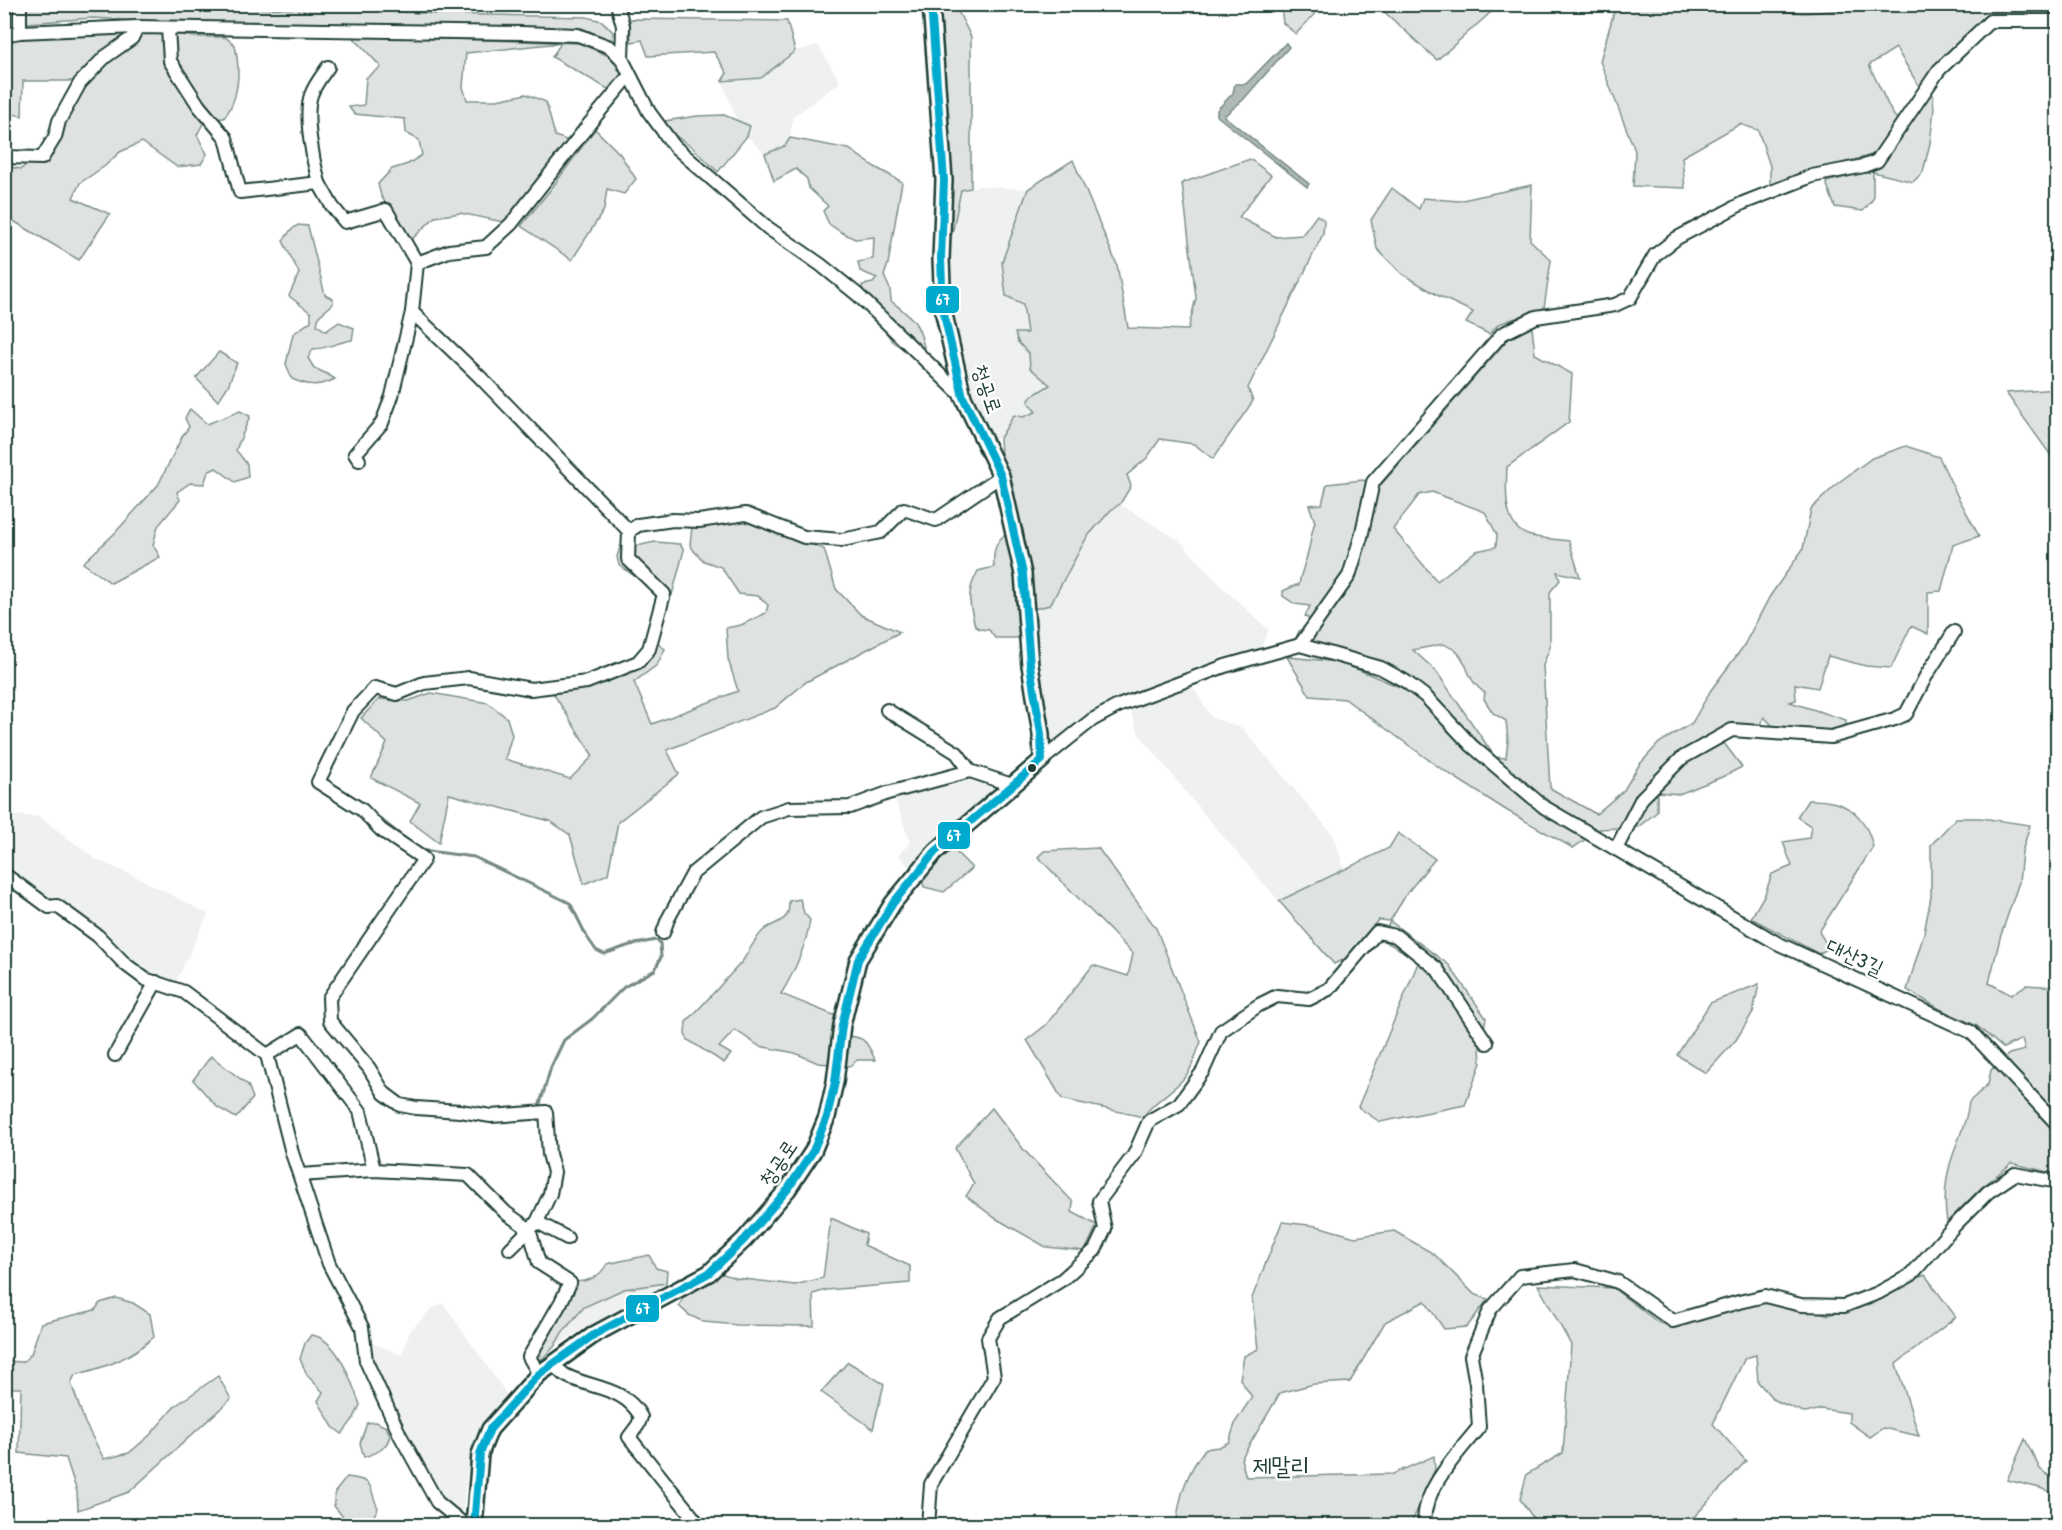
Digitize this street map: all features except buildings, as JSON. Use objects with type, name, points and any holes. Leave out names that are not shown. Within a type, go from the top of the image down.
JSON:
[{"type":"street","points":[[617,4],[623,26],[622,59]]},
{"type":"street","name":"청공로","points":[[931,4],[944,180],[941,259],[943,310],[963,397],[1001,476],[1023,574],[1030,665],[1041,734],[1042,759]]},
{"type":"street","points":[[20,10],[20,32]]},
{"type":"street","points":[[1300,645],[1349,576],[1361,537],[1373,482],[1502,334],[1536,317],[1615,305],[1630,298],[1655,255],[1677,238],[1743,203],[1812,176],[1864,166],[1877,161],[1939,70],[1990,21],[2058,21]]},
{"type":"street","points":[[4,157],[42,158],[55,137],[59,121],[80,83],[105,57],[132,38],[137,27]]},
{"type":"street","points":[[4,35],[20,32],[137,27],[578,35],[610,47],[622,59],[649,112],[674,146],[768,228],[821,265],[858,295],[963,397]]},
{"type":"street","points":[[168,28],[170,61],[199,106],[226,138],[240,192],[319,183]]},
{"type":"street","points":[[328,67],[310,97],[311,150],[319,183],[332,206],[345,222],[386,210],[417,263],[412,312],[392,396],[382,423],[355,453],[359,460]]},
{"type":"street","points":[[417,263],[450,251],[486,247],[511,224],[630,75]]},
{"type":"street","points":[[412,312],[479,376],[629,531],[628,560],[664,594],[649,650],[638,662],[587,682],[531,689],[469,678],[424,683],[397,694],[375,688],[353,711],[318,782],[362,810],[381,830],[424,859],[329,998],[330,1021],[369,1068],[384,1094],[400,1105],[491,1116],[546,1112],[549,1154],[554,1172],[550,1194],[533,1226],[510,1250]]},
{"type":"street","points":[[629,531],[638,525],[673,520],[699,521],[746,514],[804,537],[842,540],[881,532],[904,509],[936,520],[1001,476]]},
{"type":"street","points":[[1616,849],[1642,798],[1682,758],[1732,730],[1831,737],[1906,714],[1926,676],[1954,632]]},
{"type":"street","name":"청공로","points":[[474,1526],[480,1454],[490,1429],[539,1374],[595,1334],[709,1273],[744,1240],[788,1189],[813,1151],[827,1118],[835,1082],[842,1025],[858,960],[893,903],[935,852],[1042,759],[1092,720],[1118,706],[1225,666],[1300,645]]},
{"type":"street","name":"대산3길","points":[[1300,645],[1381,668],[1405,681],[1426,697],[1472,746],[1544,807],[1777,943],[1971,1032],[2058,1125]]},
{"type":"street","points":[[887,710],[957,753],[970,771]]},
{"type":"street","points":[[663,933],[693,873],[761,817],[789,808],[850,807],[888,793],[970,771],[1012,785]]},
{"type":"street","points":[[4,874],[49,907],[57,906],[98,936],[125,964],[145,980],[184,992],[267,1055],[300,1175],[328,1264],[362,1327],[366,1361],[400,1435],[437,1502],[466,1526]]},
{"type":"street","points":[[928,1526],[931,1484],[994,1377],[988,1338],[1000,1318],[1063,1279],[1095,1250],[1105,1229],[1099,1201],[1134,1155],[1149,1121],[1179,1104],[1203,1071],[1221,1031],[1259,1005],[1277,996],[1309,999],[1329,989],[1377,932],[1396,936],[1437,969],[1487,1043]]},
{"type":"street","points":[[115,1055],[156,982]]},
{"type":"street","points":[[267,1055],[302,1034],[360,1111],[374,1170]]},
{"type":"street","points":[[300,1175],[374,1170],[468,1175],[506,1213],[567,1238]]},
{"type":"street","points":[[1425,1526],[1424,1518],[1435,1484],[1479,1427],[1476,1384],[1471,1356],[1490,1310],[1520,1276],[1575,1270],[1618,1282],[1673,1321],[1765,1296],[1802,1305],[1844,1306],[1878,1293],[1911,1275],[1988,1192],[2015,1174],[2058,1182]]},
{"type":"street","points":[[533,1226],[539,1263],[570,1282],[529,1357],[539,1374]]},
{"type":"street","points":[[552,1364],[566,1376],[614,1391],[638,1411],[640,1417],[638,1425],[629,1437],[700,1526]]},
{"type":"shaded area","points":[[91,4],[194,8],[358,9],[437,14],[586,17],[602,21],[613,32],[612,41],[582,28],[177,23],[93,18],[27,23],[26,5]]},
{"type":"shaded area","points":[[1281,4],[1323,5],[1296,34],[1283,23]]},
{"type":"shaded area","points":[[1916,4],[2057,5],[2057,16],[1993,16],[1920,88],[1896,48],[1869,65],[1892,113],[1898,120],[1876,154],[1770,187],[1770,166],[1758,130],[1740,124],[1682,157],[1685,188],[1633,186],[1635,151],[1600,61],[1616,5],[1703,5],[1805,13]]},
{"type":"shaded area","points":[[1377,5],[1499,5],[1437,60]]},
{"type":"shaded area","points":[[957,9],[971,37],[971,188],[961,190],[952,234],[948,241],[940,10]]},
{"type":"shaded area","points":[[630,19],[787,21],[795,51],[761,78],[722,81],[727,73],[714,52],[648,56],[642,40],[631,42]]},
{"type":"shaded area","points":[[155,32],[196,37],[225,37],[235,45],[238,73],[233,101],[224,118],[205,120],[197,135],[207,154],[201,164],[177,167],[142,142],[120,152],[105,166],[80,183],[73,198],[110,214],[79,260],[5,216],[5,166],[21,169],[40,151],[54,129],[76,81],[23,81],[22,116],[5,112],[5,40],[76,34]]},
{"type":"shaded area","points":[[352,36],[579,43],[611,57],[621,74],[608,89],[552,57],[561,43],[466,53],[463,87],[467,100],[497,100],[526,94],[546,102],[555,136],[569,141],[508,223],[460,213],[435,217],[410,241],[381,196],[378,184],[392,169],[408,164],[422,155],[419,140],[406,133],[405,119],[354,114],[349,107],[364,105],[366,78],[381,67]]},
{"type":"shaded area","points":[[1286,43],[1289,47],[1243,100],[1224,116],[1309,184],[1307,187],[1217,116],[1217,110],[1233,93],[1235,84],[1246,84]]},
{"type":"shaded area","points":[[818,45],[840,82],[793,117],[790,138],[785,146],[765,154],[747,136],[750,126],[737,121],[722,81],[761,78],[795,51]]},
{"type":"shaded area","points":[[1932,87],[1934,109],[1930,143],[1923,172],[1913,182],[1873,172],[1873,199],[1863,211],[1835,207],[1826,182],[1872,171],[1899,137]]},
{"type":"shaded area","points":[[724,115],[750,126],[747,136],[718,172],[693,148],[666,129],[665,121]]},
{"type":"shaded area","points":[[595,129],[620,154],[636,179],[624,194],[607,189],[604,210],[572,260],[521,226]]},
{"type":"shaded area","points":[[790,138],[849,149],[902,182],[884,276],[890,289],[891,301],[913,320],[924,347],[907,352],[892,341],[863,294],[862,285],[873,283],[877,278],[860,271],[858,262],[873,259],[874,237],[855,239],[829,224],[823,211],[828,206],[809,188],[807,179],[796,169],[774,181],[765,154],[785,146]]},
{"type":"shaded area","points":[[1250,159],[1271,175],[1239,217],[1276,237],[1302,235],[1317,215],[1324,220],[1323,234],[1248,388],[1253,401],[1213,459],[1194,444],[1160,439],[1147,458],[1127,475],[1131,486],[1120,504],[1111,510],[1087,537],[1050,605],[1033,609],[1023,529],[1017,526],[1002,472],[1000,438],[1014,415],[1023,417],[1036,412],[1028,402],[1032,396],[1050,385],[1030,368],[1029,354],[1018,342],[1015,333],[1027,333],[1023,304],[1006,296],[1002,262],[1028,189],[1073,160],[1117,265],[1128,328],[1188,330],[1196,298],[1182,183]]},
{"type":"shaded area","points":[[1532,185],[1530,240],[1551,260],[1544,308],[1499,324],[1489,334],[1466,323],[1473,312],[1439,296],[1402,274],[1377,249],[1371,220],[1392,188],[1419,209],[1423,198],[1458,201]]},
{"type":"shaded area","points":[[979,186],[1028,189],[1002,262],[1023,304],[1027,333],[1018,342],[1050,385],[1032,396],[1036,412],[1023,417],[1014,415],[1000,438],[993,440],[964,382],[948,293],[949,252],[961,190]]},
{"type":"shaded area","points":[[298,225],[308,226],[325,295],[333,299],[333,304],[319,316],[317,325],[326,331],[339,322],[354,328],[352,340],[313,349],[308,358],[314,368],[335,379],[319,384],[308,384],[292,379],[286,364],[293,334],[311,321],[311,313],[289,296],[299,273],[283,241]]},
{"type":"shaded area","points":[[1532,327],[1535,354],[1572,374],[1569,422],[1507,467],[1508,508],[1515,526],[1531,536],[1569,541],[1580,577],[1557,572],[1560,580],[1550,592],[1550,647],[1543,665],[1550,788],[1596,814],[1624,790],[1639,765],[1659,743],[1692,723],[1711,690],[1743,647],[1770,596],[1803,549],[1811,509],[1839,482],[1872,458],[1906,446],[1939,457],[1979,536],[1953,545],[1941,591],[1928,592],[1928,634],[1911,626],[1891,668],[1866,666],[1828,656],[1818,688],[1795,684],[1796,700],[1790,702],[1846,720],[1846,727],[1830,730],[1775,728],[1764,717],[1757,730],[1718,735],[1742,767],[1679,794],[1657,792],[1657,812],[1638,827],[1600,829],[1573,848],[1506,810],[1440,768],[1345,699],[1310,696],[1287,657],[1340,662],[1407,690],[1489,752],[1411,678],[1328,647],[1320,647],[1296,638],[1299,631],[1311,621],[1305,616],[1310,606],[1295,604],[1283,596],[1283,591],[1299,585],[1315,522],[1309,505],[1322,504],[1327,484],[1363,480],[1378,488],[1508,339]],"holes":[[[1432,492],[1485,512],[1497,535],[1496,547],[1476,551],[1437,581],[1393,529],[1419,495]],[[1444,644],[1461,657],[1474,683],[1485,693],[1484,699],[1493,713],[1506,721],[1508,740],[1506,758],[1495,757],[1436,671],[1413,650]]]},
{"type":"shaded area","points":[[219,352],[237,363],[228,386],[218,401],[196,378]]},
{"type":"shaded area","points":[[2058,389],[2057,464],[2006,393]]},
{"type":"shaded area","points":[[190,409],[207,424],[240,411],[250,416],[236,450],[247,464],[248,477],[235,482],[216,468],[208,472],[204,484],[190,483],[177,492],[180,500],[158,526],[153,545],[160,557],[111,583],[83,563],[114,534],[158,485],[189,427],[185,418]]},
{"type":"shaded area","points":[[1120,504],[1180,541],[1222,587],[1269,630],[1260,649],[1221,657],[1046,749],[1031,640],[1033,609],[1051,605],[1087,537],[1111,510]]},
{"type":"shaded area","points":[[741,519],[824,549],[836,589],[861,615],[900,632],[806,682],[775,708],[667,750],[679,774],[618,822],[608,874],[584,884],[570,835],[550,821],[449,794],[439,843],[410,821],[420,803],[371,778],[387,743],[361,718],[379,699],[408,701],[431,693],[488,703],[507,718],[512,735],[505,759],[570,779],[593,756],[553,693],[624,676],[658,644],[665,649],[657,665],[634,682],[652,724],[738,691],[728,659],[726,628],[741,625],[766,613],[768,605],[758,596],[739,594],[721,567],[704,561],[690,544],[692,527]]},
{"type":"shaded area","points":[[1003,536],[1007,537],[1019,582],[1023,638],[995,638],[989,630],[975,626],[971,611],[970,592],[974,578],[978,571],[994,567],[995,550]]},
{"type":"shaded area","points":[[655,542],[680,544],[684,550],[672,595],[661,584],[644,583],[619,565],[617,557],[620,547],[622,549]]},
{"type":"shaded area","points":[[1190,682],[1212,718],[1242,728],[1334,836],[1344,869],[1279,901],[1208,819],[1139,734],[1128,705]]},
{"type":"shaded area","points":[[970,774],[1004,786],[912,870],[898,855],[910,843],[894,796]]},
{"type":"shaded area","points":[[1808,800],[1832,802],[1851,810],[1865,825],[1873,847],[1819,932],[1829,948],[1819,954],[1751,918],[1765,894],[1772,874],[1792,866],[1783,842],[1809,838],[1811,826],[1797,817]]},
{"type":"shaded area","points":[[15,815],[40,817],[97,860],[137,877],[208,914],[175,984],[144,975],[56,902],[42,908],[5,878],[5,841]]},
{"type":"shaded area","points":[[1956,818],[1981,818],[2030,825],[2022,852],[2019,882],[2000,938],[1989,983],[2011,995],[2026,985],[2057,987],[2057,1178],[2055,1174],[2012,1163],[1981,1188],[1947,1222],[1945,1195],[1947,1178],[1969,1102],[1988,1084],[1991,1070],[2009,1054],[2025,1050],[2022,1039],[2003,1048],[1977,1026],[1940,1009],[1907,990],[1924,933],[1931,897],[1931,845]]},
{"type":"shaded area","points":[[1398,833],[1435,859],[1407,893],[1390,921],[1378,920],[1349,957],[1334,964],[1279,901],[1389,848]]},
{"type":"shaded area","points":[[951,847],[972,868],[944,892],[924,887],[918,863]]},
{"type":"shaded area","points":[[1098,848],[1156,928],[1201,1042],[1185,1077],[1143,1117],[1062,1099],[1027,1040],[1046,1025],[1093,965],[1128,976],[1133,954],[1038,857],[1044,851]]},
{"type":"shaded area","points":[[800,899],[804,913],[810,920],[808,930],[799,958],[781,994],[836,1016],[836,1035],[861,1039],[868,1046],[875,1060],[857,1060],[850,1066],[818,1063],[795,1053],[759,1046],[735,1030],[719,1047],[731,1054],[724,1063],[688,1040],[685,1034],[686,1022],[740,964],[760,934],[785,918],[789,901]]},
{"type":"shaded area","points":[[1390,921],[1449,965],[1486,1018],[1480,1047],[1481,1063],[1465,1105],[1380,1122],[1358,1107],[1418,963],[1401,950],[1382,940]]},
{"type":"shaded area","points":[[1759,984],[1753,1012],[1736,1040],[1706,1073],[1677,1055],[1710,1003]]},
{"type":"shaded area","points":[[211,1056],[248,1085],[253,1098],[236,1118],[217,1107],[193,1080]]},
{"type":"shaded area","points":[[992,1108],[1024,1150],[1073,1202],[1072,1212],[1097,1225],[1085,1251],[1046,1247],[995,1218],[966,1196],[974,1184],[955,1148]]},
{"type":"shaded area","points":[[831,1218],[866,1234],[864,1245],[910,1266],[910,1283],[826,1290],[813,1294],[814,1326],[704,1322],[689,1315],[679,1306],[686,1292],[706,1279],[714,1279],[720,1273],[736,1278],[795,1285],[823,1278]]},
{"type":"shaded area","points":[[1282,1222],[1317,1226],[1355,1237],[1394,1231],[1434,1254],[1474,1294],[1488,1299],[1467,1327],[1444,1329],[1425,1301],[1385,1322],[1350,1382],[1314,1384],[1280,1393],[1241,1459],[1246,1477],[1393,1474],[1434,1456],[1435,1469],[1412,1522],[1413,1525],[1176,1525],[1182,1494],[1193,1467],[1205,1449],[1219,1447],[1229,1442],[1236,1421],[1252,1397],[1240,1379],[1244,1356],[1258,1349],[1252,1298]]},
{"type":"shaded area","points":[[649,1255],[656,1268],[667,1271],[666,1283],[624,1289],[584,1307],[562,1333],[554,1347],[540,1361],[542,1344],[574,1282],[593,1278],[601,1273],[607,1264]]},
{"type":"shaded area","points":[[1925,1275],[1956,1317],[1896,1364],[1919,1436],[1883,1428],[1870,1437],[1849,1422],[1849,1413],[1821,1409],[1806,1413],[1774,1400],[1758,1382],[1756,1355],[1745,1358],[1713,1424],[1746,1461],[1694,1517],[1652,1525],[1538,1525],[1520,1499],[1527,1474],[1563,1453],[1571,1345],[1538,1285],[1613,1288],[1659,1323],[1682,1326],[1765,1296],[1829,1315]]},
{"type":"shaded area","points":[[666,1283],[639,1303],[583,1329],[554,1347],[562,1333],[584,1307],[624,1289]]},
{"type":"shaded area","points":[[116,1298],[133,1303],[150,1314],[154,1337],[117,1361],[75,1375],[71,1383],[85,1423],[104,1459],[129,1453],[150,1435],[175,1406],[218,1376],[231,1399],[129,1492],[78,1510],[77,1492],[66,1458],[19,1453],[21,1388],[5,1388],[5,1361],[23,1362],[31,1354],[41,1323],[95,1310],[100,1303]]},
{"type":"shaded area","points":[[443,1303],[508,1396],[481,1432],[468,1467],[462,1517],[434,1502],[355,1336],[402,1355],[410,1331],[431,1309]]},
{"type":"shaded area","points":[[311,1335],[329,1344],[343,1363],[360,1405],[342,1434],[333,1427],[318,1401],[323,1392],[307,1375],[300,1359],[305,1343]]},
{"type":"shaded area","points":[[848,1362],[884,1384],[873,1429],[821,1392]]},
{"type":"shaded area","points":[[376,1422],[386,1427],[390,1435],[389,1440],[381,1450],[364,1457],[360,1443],[367,1423]]},
{"type":"shaded area","points":[[2025,1439],[2040,1469],[2057,1482],[2057,1495],[2040,1488],[2007,1480]]},
{"type":"shaded area","points":[[347,1477],[363,1480],[370,1486],[378,1508],[369,1525],[338,1525],[339,1521],[344,1518],[334,1506],[335,1492]]},
{"type":"waterway","points":[[336,786],[411,843]]},
{"type":"waterway","points":[[421,850],[474,857],[570,903],[587,937],[596,950],[604,954],[630,945],[656,940],[660,943],[661,957],[655,970],[624,987],[592,1019],[564,1040],[551,1067],[540,1104]]},
{"type":"transit line","name":"67","points":[[474,1526],[480,1454],[490,1429],[539,1374],[595,1334],[709,1273],[744,1240],[788,1189],[813,1151],[827,1117],[835,1082],[842,1025],[858,960],[893,903],[935,852],[1042,760],[1041,734],[1030,665],[1023,574],[1001,476],[963,397],[943,310],[941,259],[944,180],[931,4]]},
{"type":"district","name":"제말리","points":[[1281,1466]]}]
